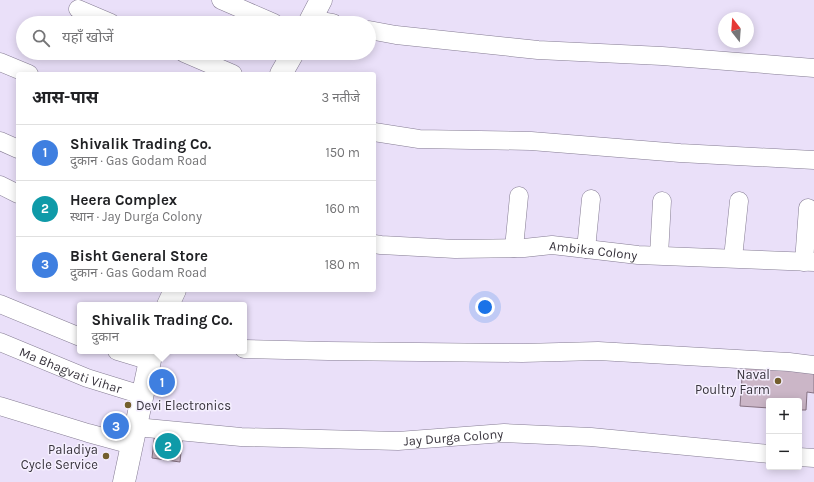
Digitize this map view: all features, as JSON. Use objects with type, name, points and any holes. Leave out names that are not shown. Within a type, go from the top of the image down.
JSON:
[{"type":"main road","points":[[283,72],[289,60]]},
{"type":"main road","points":[[169,302],[174,292]]},
{"type":"main road","points":[[124,482],[151,356]]},
{"type":"street","points":[[221,0],[258,16]]},
{"type":"street","points":[[78,9],[94,16]]},
{"type":"street","points":[[376,31],[396,35],[538,50],[662,56],[814,68]]},
{"type":"street","points":[[200,60],[228,72]]},
{"type":"street","points":[[0,62],[24,72]]},
{"type":"street","points":[[376,132],[419,139],[532,141],[680,153],[814,160]]},
{"type":"street","points":[[0,141],[16,148]]},
{"type":"street","points":[[0,185],[16,193]]},
{"type":"street","points":[[514,248],[519,196]]},
{"type":"street","points":[[586,249],[591,199]]},
{"type":"street","points":[[659,255],[662,201]]},
{"type":"street","points":[[733,258],[739,201]]},
{"type":"street","points":[[808,208],[809,262]]},
{"type":"street","name":"Ambika Colony","points":[[376,244],[455,250],[524,248],[552,245],[638,254],[809,262]]},
{"type":"street","points":[[0,304],[77,336]]},
{"type":"street","name":"Ma Bhagvati Vihar","points":[[0,342],[87,378],[142,395]]},
{"type":"street","points":[[247,349],[506,353],[598,351],[789,362],[814,365]]},
{"type":"street","points":[[137,354],[151,356]]},
{"type":"street","name":"Jay Durga Colony","points":[[0,406],[88,433],[134,436],[398,441],[504,433],[591,437],[766,454]]},
{"type":"street","points":[[802,457],[814,458]]},
{"type":"building","name":"Naval Poultry Farm","points":[[743,364],[814,369],[814,393],[807,392],[806,410],[802,410],[802,398],[766,398],[766,408],[740,406]]},
{"type":"building","points":[[155,431],[183,433],[180,462],[152,458]]},
{"type":"place","name":"Naval Poultry Farm","points":[[778,381]]},
{"type":"place","name":"Shivalik Trading Co.","points":[[162,382]]},
{"type":"place","name":"Devi Electronics","points":[[128,405]]},
{"type":"place","name":"Bisht General Store","points":[[116,426]]},
{"type":"place","name":"Heera Complex","points":[[168,446]]},
{"type":"place","name":"Paladiya Cycle Service","points":[[106,456]]}]
